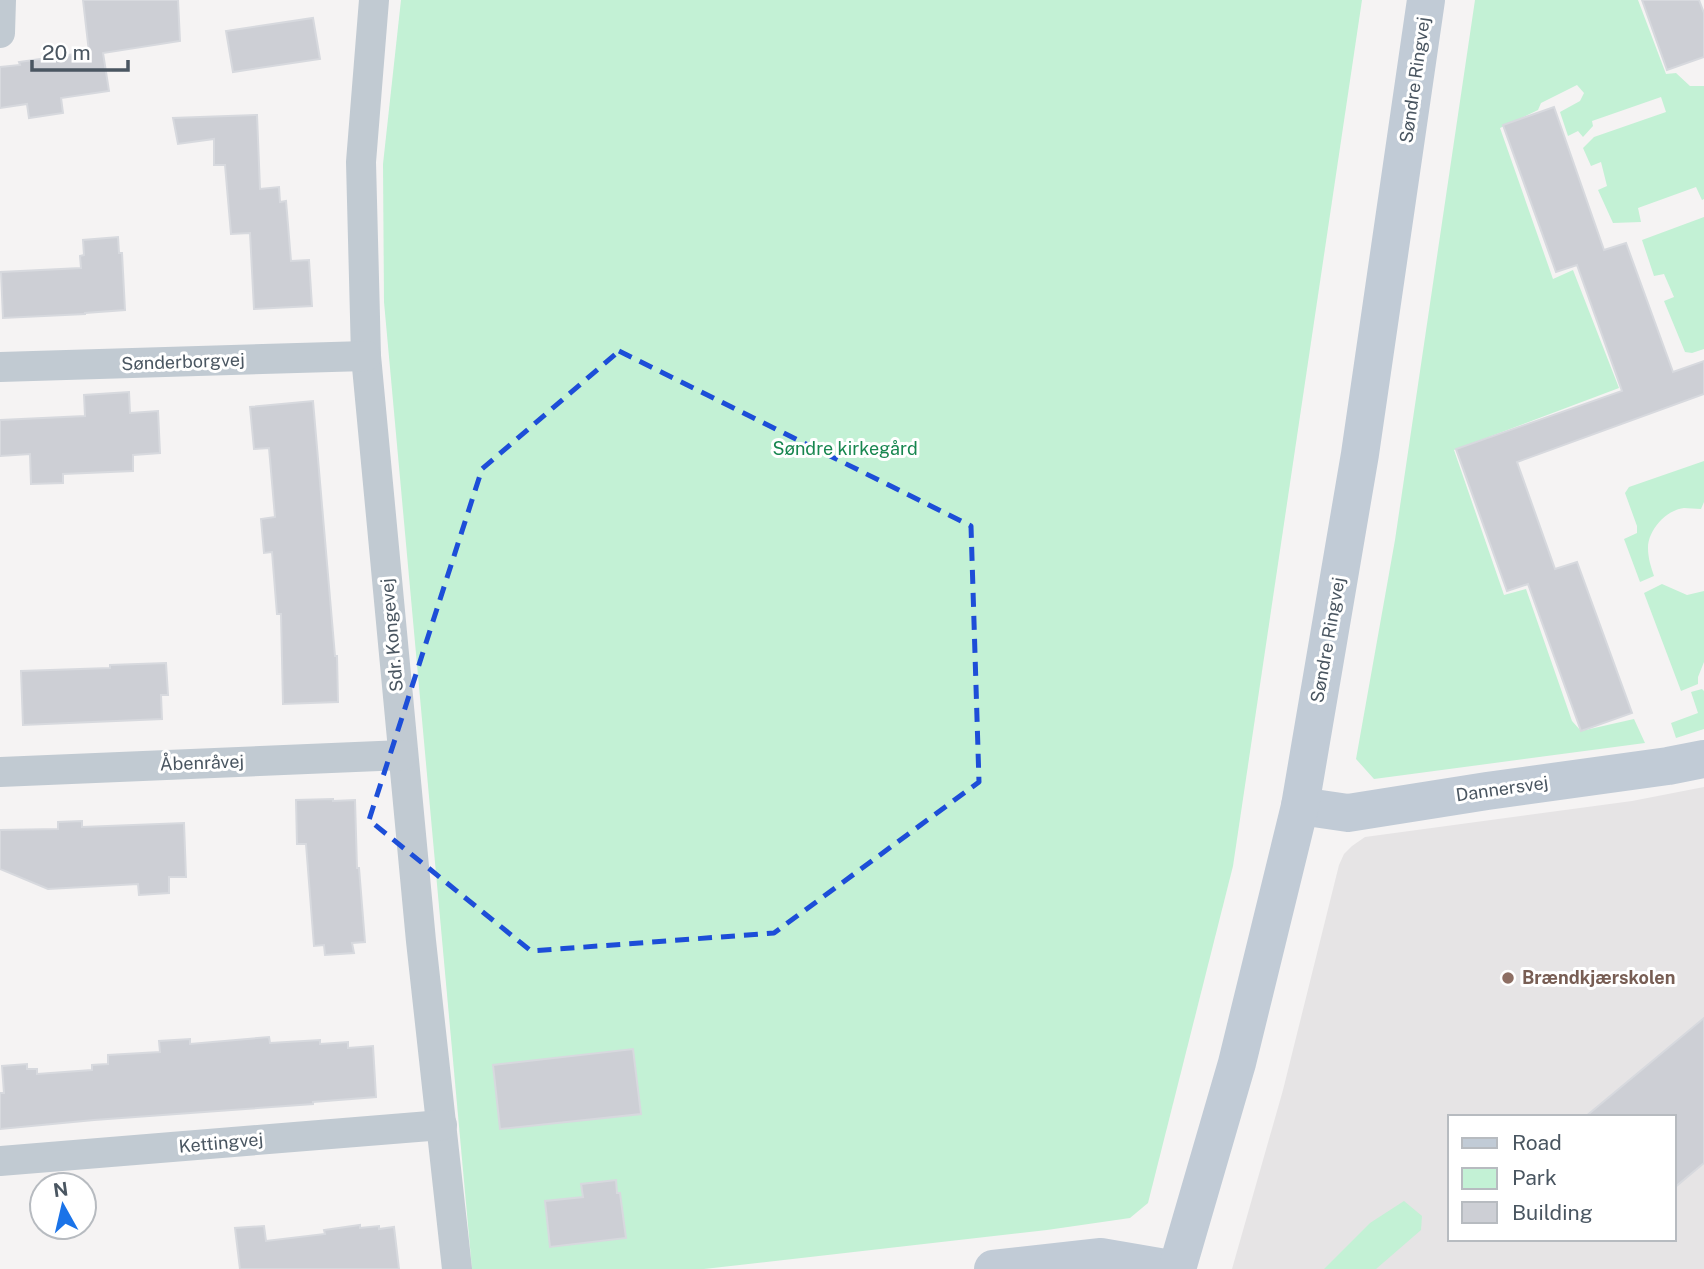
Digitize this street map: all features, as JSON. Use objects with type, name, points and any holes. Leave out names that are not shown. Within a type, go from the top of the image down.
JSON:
[{"type":"main road","name":"Søndre Ringvej","points":[[1174,1269],[1237,1063],[1300,806],[1360,454],[1426,0]]},
{"type":"main road","name":"Dannersvej","points":[[1300,806],[1348,813],[1668,766],[1704,758]]},
{"type":"main road","points":[[993,1269],[1101,1257],[1174,1269]]},
{"type":"street","points":[[0,33],[1,0]]},
{"type":"street","name":"Sdr. Kongevej","points":[[374,0],[361,162],[366,356],[421,941],[457,1269]]},
{"type":"street","name":"Sønderborgvej","points":[[0,368],[366,356]]},
{"type":"street","name":"Åbenråvej","points":[[0,772],[403,755]]},
{"type":"street","name":"Kettingvej","points":[[0,1161],[442,1125]]},
{"type":"highlighted area","points":[[619,351],[971,526],[979,782],[774,933],[531,951],[369,820],[482,469]]},
{"type":"shaded area","name":"Brændkjærskolen","points":[[1704,787],[1704,1269],[1232,1269],[1283,1090],[1339,865],[1344,854],[1365,837],[1632,801]]},
{"type":"green space","name":"Søndre kirkegård","points":[[401,0],[1362,0],[1233,866],[1148,1203],[1130,1218],[704,1269],[472,1269],[384,302],[383,164]]},
{"type":"green space","points":[[1475,0],[1638,0],[1666,74],[1676,73],[1690,86],[1704,86],[1704,199],[1702,200],[1696,187],[1638,208],[1641,222],[1613,223],[1598,190],[1607,186],[1601,162],[1591,166],[1583,148],[1594,137],[1666,112],[1661,97],[1592,121],[1593,126],[1583,137],[1578,131],[1568,136],[1560,112],[1580,101],[1584,93],[1577,85],[1541,103],[1538,110],[1500,128],[1553,279],[1573,270],[1619,388],[1454,450],[1504,595],[1526,589],[1572,721],[1581,731],[1634,719],[1645,743],[1374,779],[1356,759],[1395,540]]},
{"type":"green space","points":[[1704,217],[1704,349],[1692,353],[1685,352],[1664,301],[1674,297],[1664,274],[1654,276],[1642,240]]},
{"type":"green space","points":[[1704,461],[1704,502],[1701,509],[1677,510],[1659,522],[1651,534],[1648,548],[1654,576],[1640,582],[1624,539],[1637,533],[1625,493],[1629,487]]},
{"type":"green space","points":[[1662,584],[1687,595],[1704,591],[1704,662],[1698,684],[1681,691],[1644,593]]},
{"type":"green space","points":[[1702,689],[1704,729],[1676,738],[1671,723],[1698,713],[1691,692]]},
{"type":"green space","points":[[1404,1201],[1422,1216],[1421,1230],[1376,1269],[1324,1269],[1370,1223]]},
{"type":"building","points":[[83,0],[178,0],[180,41],[103,53],[109,91],[61,98],[63,113],[29,118],[27,104],[0,108],[0,67],[89,52]]},
{"type":"building","points":[[1642,0],[1699,0],[1704,13],[1704,57],[1667,70]]},
{"type":"building","points":[[313,18],[320,59],[233,72],[226,31]]},
{"type":"building","points":[[1554,107],[1604,250],[1626,243],[1673,372],[1704,361],[1704,394],[1517,462],[1555,569],[1577,562],[1632,713],[1581,731],[1528,584],[1507,591],[1456,449],[1622,391],[1577,265],[1556,272],[1503,125]]},
{"type":"building","points":[[257,115],[260,189],[279,187],[280,202],[286,201],[291,261],[309,260],[312,306],[254,309],[250,233],[231,234],[225,165],[214,165],[214,139],[178,144],[173,118]]},
{"type":"building","points":[[118,237],[119,253],[122,253],[125,310],[3,318],[1,272],[81,268],[83,240]]},
{"type":"building","points":[[129,392],[130,413],[158,411],[160,453],[133,455],[133,471],[63,474],[63,483],[31,484],[30,454],[0,456],[0,420],[85,416],[84,395]]},
{"type":"building","points":[[313,401],[337,656],[338,702],[283,704],[281,614],[277,614],[272,552],[264,553],[261,519],[275,517],[269,448],[254,449],[250,407]]},
{"type":"building","points":[[166,663],[168,695],[161,695],[162,719],[23,725],[21,671]]},
{"type":"building","points":[[296,800],[355,800],[357,868],[365,942],[352,943],[354,953],[325,955],[324,945],[314,946],[306,844],[297,844]]},
{"type":"building","points":[[82,821],[82,827],[184,823],[186,877],[169,877],[169,893],[139,895],[138,884],[48,889],[0,869],[0,830],[58,829],[58,822]]},
{"type":"building","points":[[1704,1018],[1704,1163],[1676,1186],[1676,1115],[1587,1115]]},
{"type":"building","points":[[269,1037],[270,1043],[320,1040],[320,1044],[348,1042],[348,1048],[373,1046],[376,1097],[0,1129],[0,1093],[4,1093],[2,1066],[27,1064],[27,1069],[37,1069],[37,1074],[92,1070],[92,1065],[108,1064],[108,1055],[160,1052],[159,1041],[190,1039],[190,1044]]},
{"type":"building","points":[[633,1049],[641,1114],[500,1129],[493,1065]]},
{"type":"building","points":[[616,1180],[626,1238],[550,1247],[545,1201],[583,1197],[581,1184]]},
{"type":"building","points":[[360,1225],[360,1228],[394,1227],[399,1269],[240,1269],[235,1228],[264,1226],[266,1241],[325,1234],[324,1230]]},
{"type":"place","name":"Brændkjærskolen","points":[[1508,978]]}]
